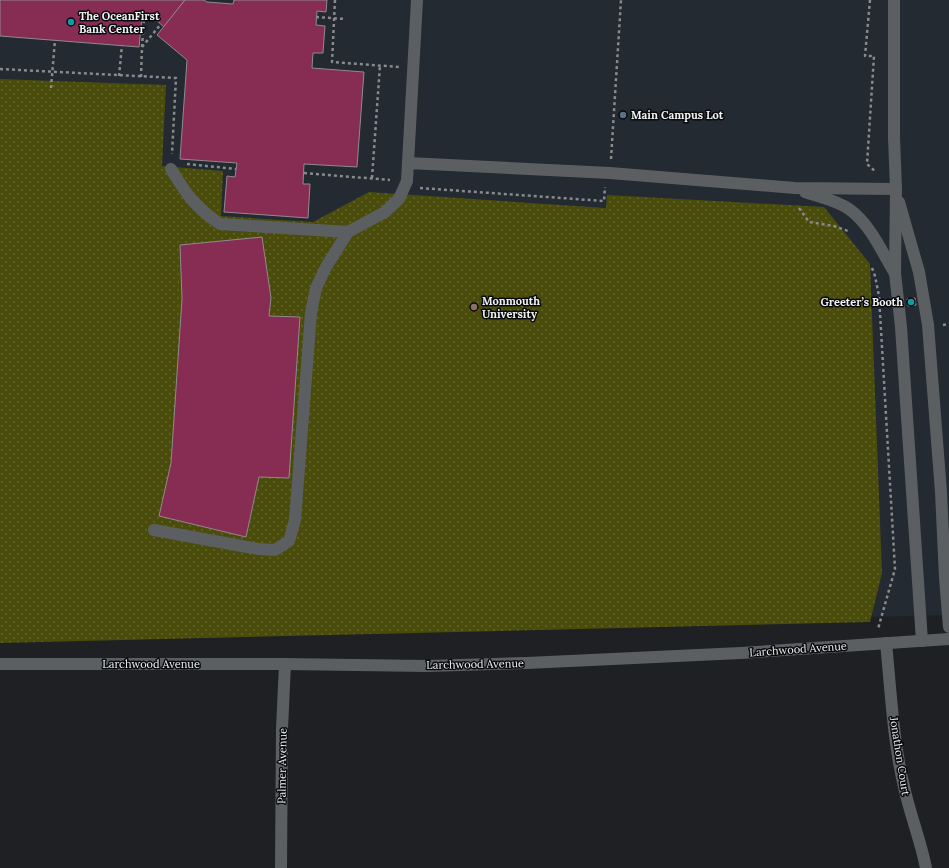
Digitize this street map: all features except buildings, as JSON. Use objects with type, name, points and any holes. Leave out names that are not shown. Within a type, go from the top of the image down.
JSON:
[{"type":"street","points":[[154,530],[269,550],[275,550],[289,541],[295,520],[310,313],[316,288],[326,267],[348,232],[385,212],[399,200],[406,181],[418,0]]},
{"type":"street","points":[[894,0],[894,151],[896,189],[895,273],[901,327],[922,641]]},
{"type":"street","points":[[408,163],[610,173],[795,188],[896,189]]},
{"type":"street","points":[[171,166],[188,196],[205,214],[220,224],[348,232]]},
{"type":"street","points":[[795,188],[848,208],[872,233],[895,273]]},
{"type":"street","points":[[896,189],[920,272],[928,325],[941,492],[949,627]]},
{"type":"street","name":"Larchwood Avenue","points":[[0,664],[285,664],[427,666],[741,653],[949,639]]},
{"type":"street","name":"Jonathon Court","points":[[881,643],[904,790],[923,850],[926,868]]},
{"type":"street","name":"Palmer Avenue","points":[[281,868],[282,729],[285,664]]},
{"type":"path","points":[[335,0],[332,62],[413,68]]},
{"type":"path","points":[[304,173],[406,181],[421,189],[604,201],[605,186],[609,187],[621,0]]},
{"type":"path","points":[[870,0],[866,56],[874,56],[867,164],[880,177]]},
{"type":"path","points":[[316,17],[345,19]]},
{"type":"path","points":[[141,77],[144,19]]},
{"type":"path","points":[[142,47],[161,24]]},
{"type":"path","points":[[51,88],[55,40]]},
{"type":"path","points":[[119,76],[122,45]]},
{"type":"path","points":[[372,178],[380,65]]},
{"type":"path","points":[[0,69],[176,78],[171,166],[236,169]]},
{"type":"path","points":[[795,202],[809,222],[834,226],[847,230],[852,235]]},
{"type":"path","points":[[870,262],[875,276],[879,296],[895,569],[878,627],[881,643]]},
{"type":"shaded area","name":"Monmouth University","points":[[0,0],[949,0],[949,615],[0,640]]},
{"type":"shaded area","name":"Monmouth University","points":[[0,79],[166,85],[162,166],[223,171],[221,216],[313,222],[369,192],[606,208],[607,195],[824,207],[870,264],[882,573],[870,622],[0,643]]},
{"type":"place","name":"The OceanFirst Bank Center","points":[[71,22]]},
{"type":"place","name":"Main Campus Lot","points":[[623,115]]},
{"type":"place","name":"Greeter’s Booth","points":[[911,302]]},
{"type":"place","name":"Monmouth University","points":[[474,307]]}]
